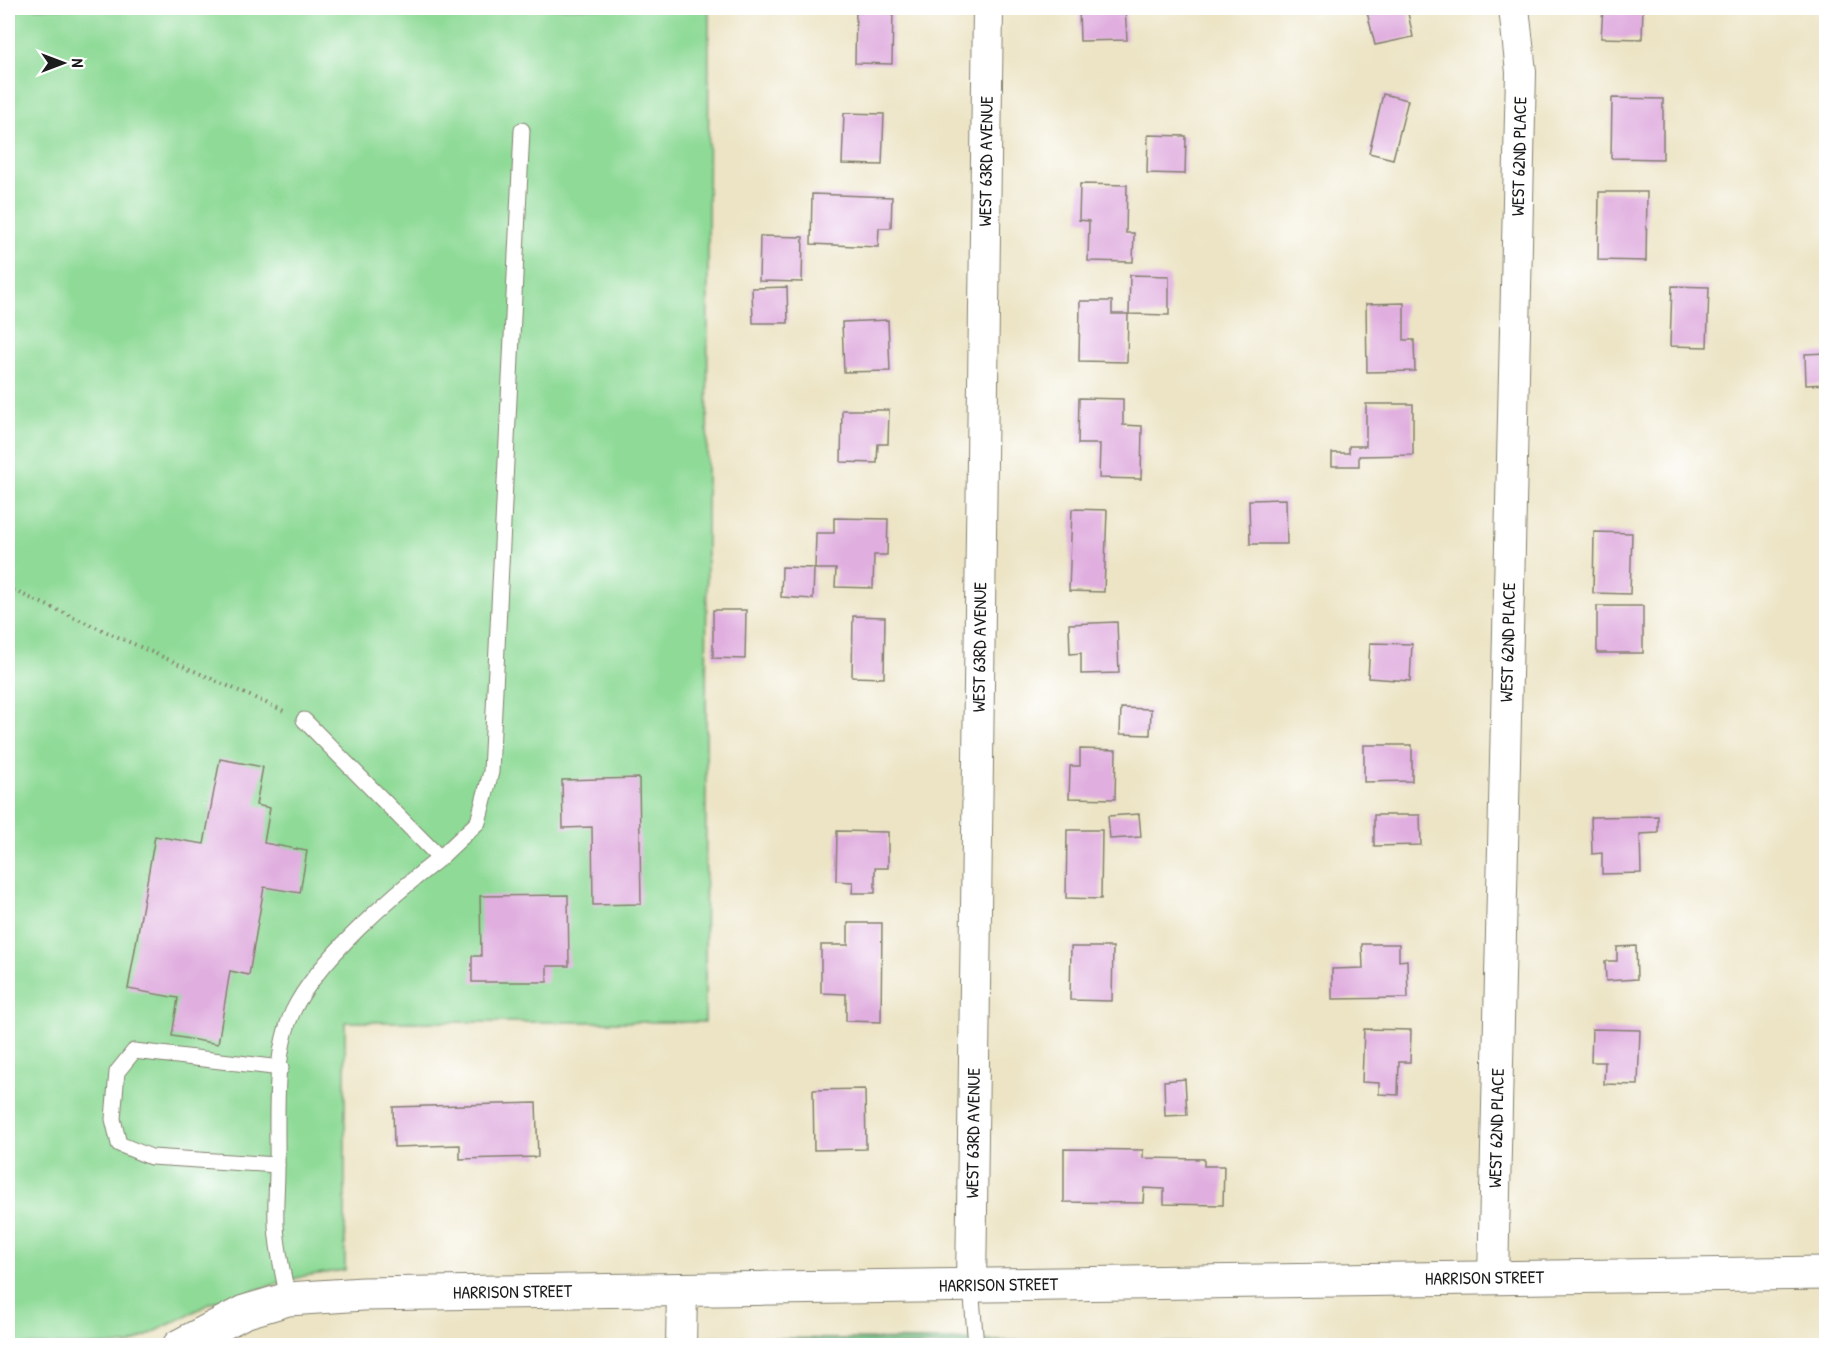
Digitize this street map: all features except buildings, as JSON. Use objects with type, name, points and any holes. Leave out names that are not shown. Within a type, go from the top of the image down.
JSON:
[{"type":"street","name":"WEST 63RD AVENUE","points":[[971,1286],[988,8]]},
{"type":"street","name":"WEST 62ND PLACE","points":[[1493,1278],[1521,84],[1514,8]]},
{"type":"street","name":"HARRISON STREET","points":[[179,1346],[244,1312],[288,1299],[363,1294],[1827,1273]]},
{"type":"street","points":[[681,1346],[682,1290]]},
{"type":"lane","points":[[288,1299],[276,1235],[280,1068],[283,1045],[292,1013],[305,989],[324,966],[402,888],[440,858],[478,822],[491,772],[522,130]]},
{"type":"lane","points":[[304,720],[440,858]]},
{"type":"lane","points":[[278,1165],[151,1157],[119,1144],[113,1119],[117,1072],[134,1052],[280,1068]]},
{"type":"lane","points":[[971,1286],[976,1346]]},
{"type":"path","points":[[8,588],[304,720]]},
{"type":"green space","points":[[8,8],[709,8],[705,1022],[345,1022],[345,1270],[304,1276],[211,1303],[129,1345],[8,1345]]},
{"type":"green space","points":[[681,1337],[1350,1345],[681,1346]]}]
